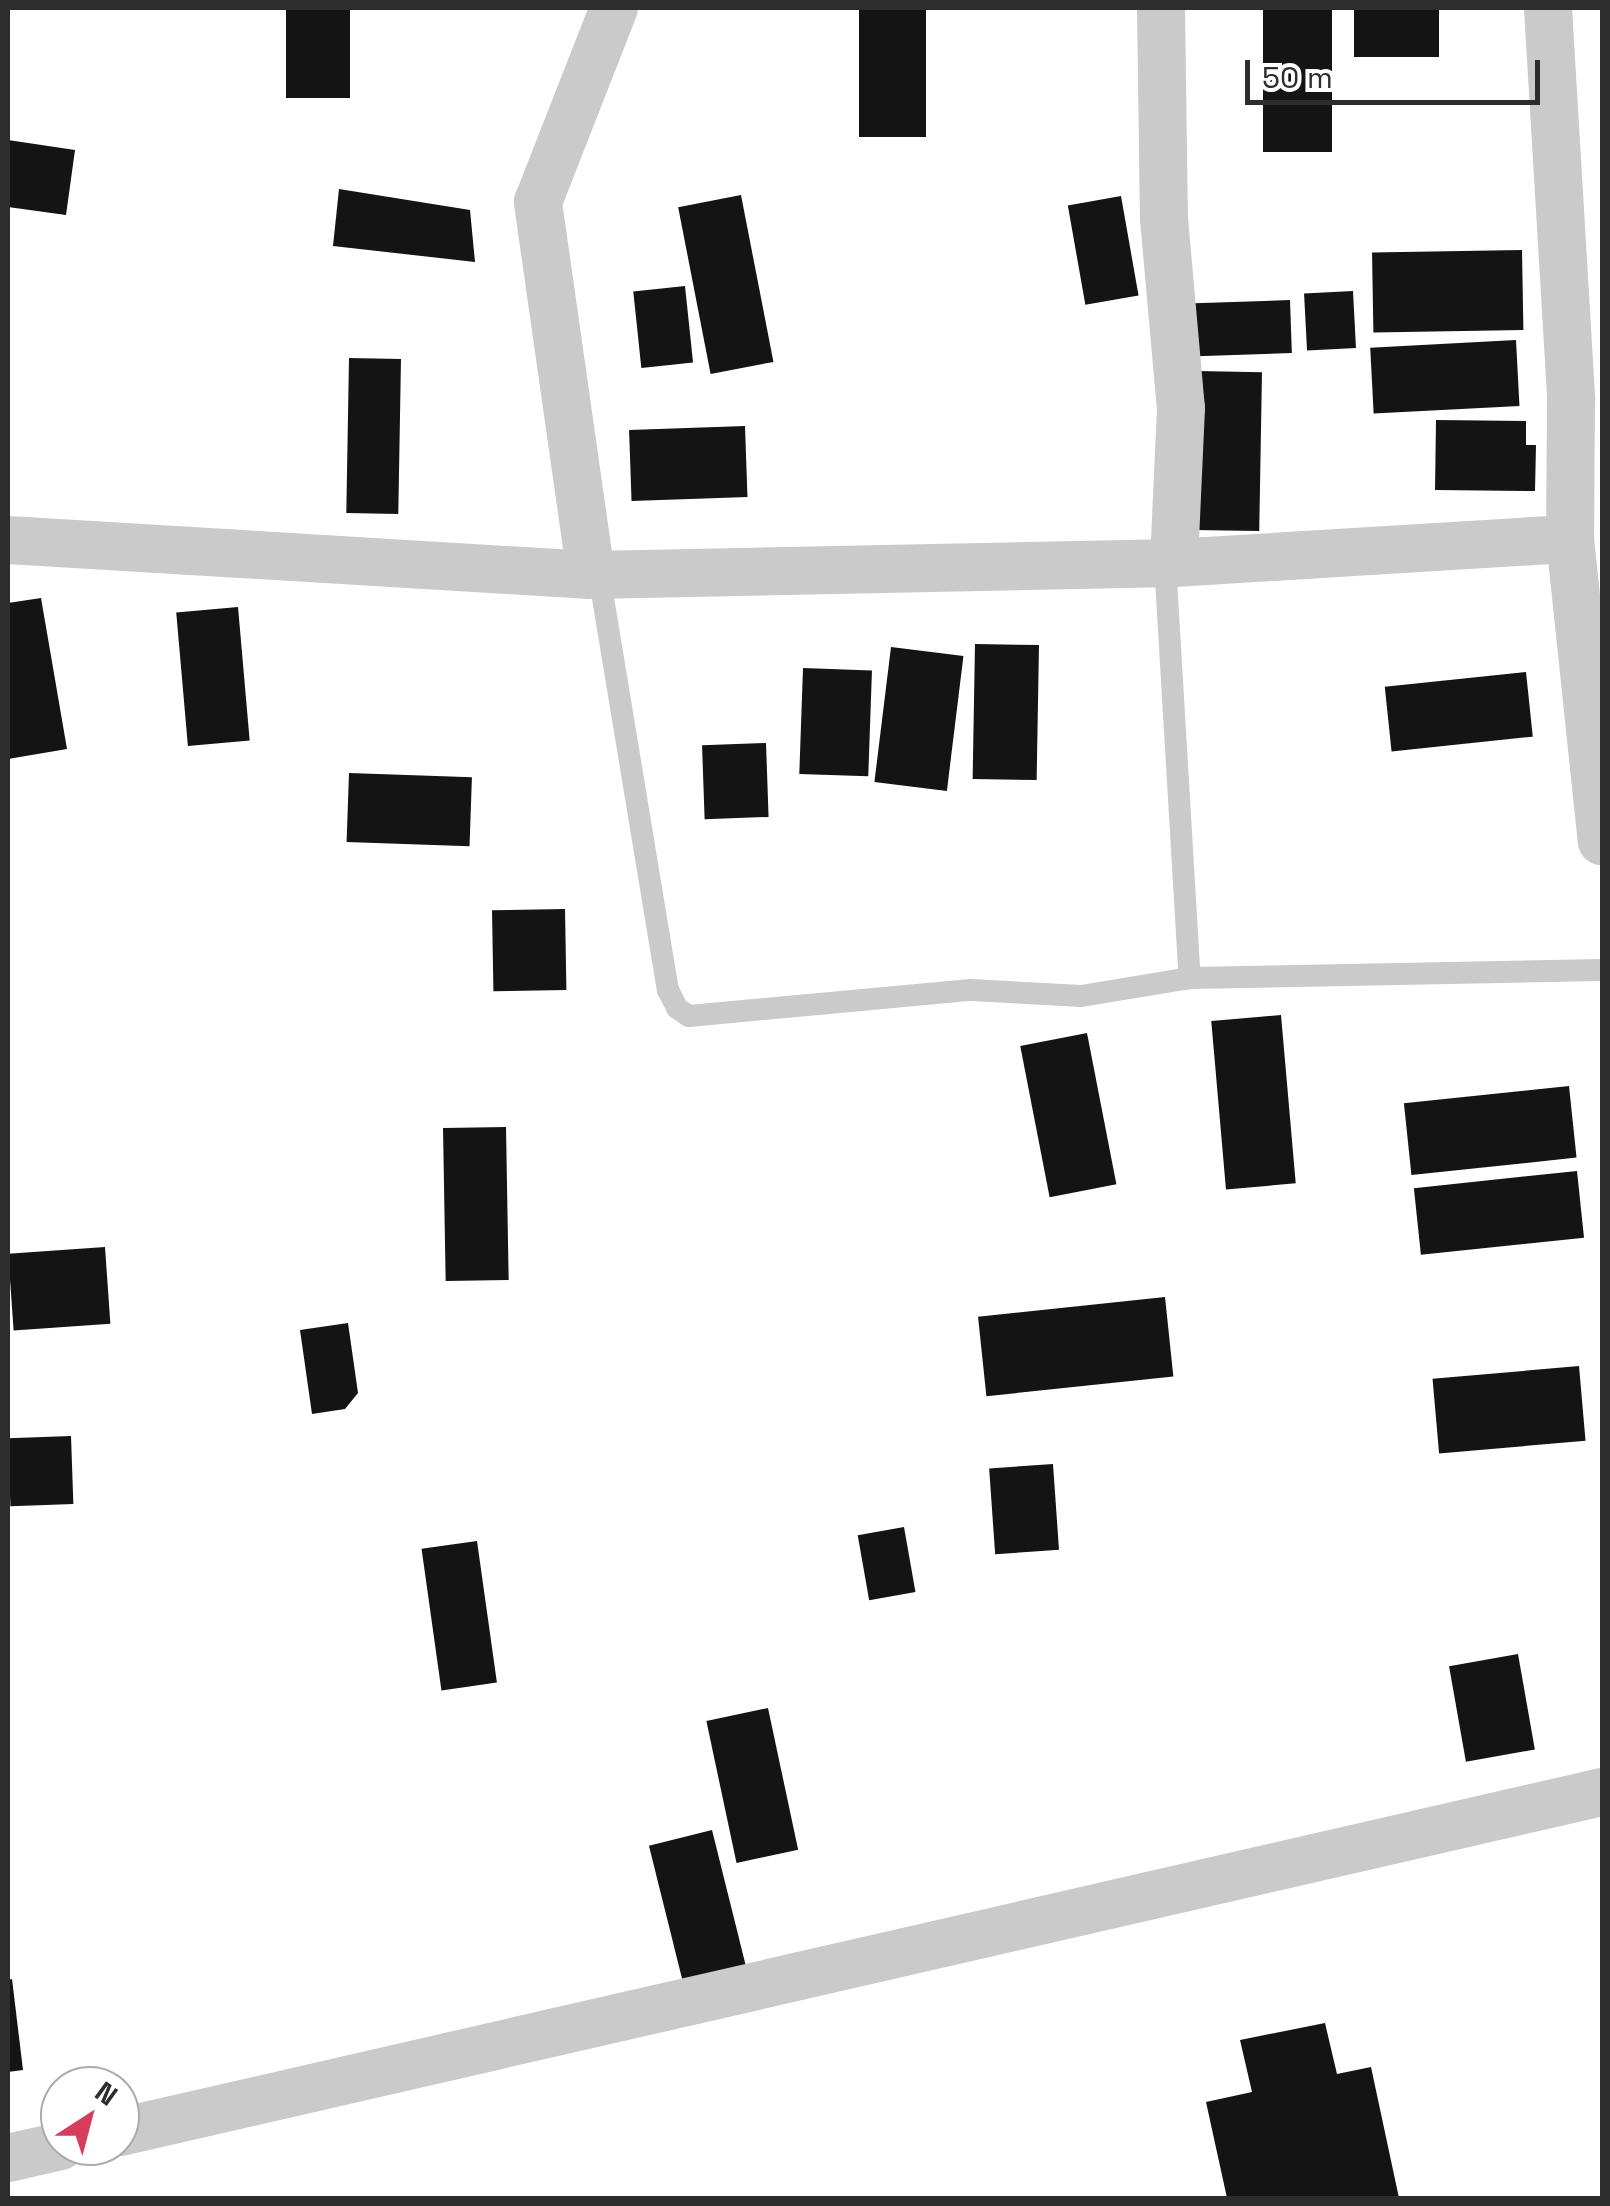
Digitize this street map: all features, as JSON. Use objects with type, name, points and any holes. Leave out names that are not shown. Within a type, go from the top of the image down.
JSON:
[{"type":"street","points":[[595,574],[538,202],[614,8]]},
{"type":"street","points":[[1160,8],[1164,219],[1181,408],[1170,563]]},
{"type":"street","points":[[1548,8],[1571,400],[1570,539],[1602,841]]},
{"type":"street","points":[[8,540],[595,574],[1170,563],[1570,539]]},
{"type":"street","points":[[140,2127],[1602,1792]]},
{"type":"street","points":[[8,2158],[40,2151]]},
{"type":"lane","points":[[1170,563],[1190,978]]},
{"type":"lane","points":[[595,574],[668,990],[677,1008],[689,1016],[971,990],[1081,996],[1190,978],[1602,970]]},
{"type":"building","points":[[286,8],[350,8],[350,98],[286,98]]},
{"type":"building","points":[[859,8],[926,8],[926,137],[859,137]]},
{"type":"building","points":[[1263,8],[1332,8],[1332,152],[1263,152]]},
{"type":"building","points":[[1354,8],[1439,8],[1439,57],[1354,57]]},
{"type":"building","points":[[8,140],[75,150],[66,215],[8,207]]},
{"type":"building","points":[[339,189],[470,210],[475,262],[333,246]]},
{"type":"building","points":[[741,195],[773,362],[711,374],[678,207]]},
{"type":"building","points":[[1121,196],[1139,295],[1085,305],[1068,205]]},
{"type":"building","points":[[1522,250],[1523,330],[1373,333],[1372,253]]},
{"type":"building","points":[[685,286],[693,363],[641,368],[633,291]]},
{"type":"building","points":[[1353,291],[1356,348],[1307,350],[1304,294]]},
{"type":"building","points":[[1290,300],[1292,353],[1189,357],[1187,304]]},
{"type":"building","points":[[1516,340],[1519,406],[1374,414],[1370,348]]},
{"type":"building","points":[[349,358],[401,359],[398,514],[346,513]]},
{"type":"building","points":[[1197,371],[1262,372],[1259,531],[1194,530]]},
{"type":"building","points":[[1436,420],[1526,421],[1526,445],[1536,445],[1535,491],[1435,490]]},
{"type":"building","points":[[745,426],[747,497],[632,501],[629,430]]},
{"type":"building","points":[[41,598],[67,749],[8,759],[8,603]]},
{"type":"building","points":[[238,607],[250,740],[188,746],[176,612]]},
{"type":"building","points":[[975,644],[1039,645],[1037,780],[973,779]]},
{"type":"building","points":[[891,647],[963,656],[947,791],[874,782]]},
{"type":"building","points":[[803,668],[872,670],[868,776],[799,774]]},
{"type":"building","points":[[1526,672],[1533,737],[1392,751],[1385,687]]},
{"type":"building","points":[[766,743],[769,817],[705,819],[702,745]]},
{"type":"building","points":[[349,773],[472,777],[470,846],[347,842]]},
{"type":"building","points":[[565,909],[566,990],[493,991],[492,910]]},
{"type":"building","points":[[1281,1015],[1296,1183],[1226,1189],[1211,1021]]},
{"type":"building","points":[[1087,1033],[1116,1184],[1050,1197],[1020,1046]]},
{"type":"building","points":[[1569,1086],[1577,1158],[1411,1175],[1404,1103]]},
{"type":"building","points":[[506,1127],[509,1280],[446,1281],[443,1128]]},
{"type":"building","points":[[1577,1171],[1584,1238],[1421,1255],[1414,1188]]},
{"type":"building","points":[[105,1247],[110,1324],[14,1331],[8,1254]]},
{"type":"building","points":[[1165,1297],[1173,1377],[986,1396],[978,1317]]},
{"type":"building","points":[[348,1323],[358,1393],[345,1409],[312,1414],[300,1330]]},
{"type":"building","points":[[1579,1366],[1586,1441],[1439,1454],[1433,1379]]},
{"type":"building","points":[[71,1436],[73,1504],[10,1506],[8,1438]]},
{"type":"building","points":[[1053,1464],[1059,1550],[995,1554],[989,1468]]},
{"type":"building","points":[[904,1527],[915,1592],[869,1600],[858,1535]]},
{"type":"building","points":[[477,1541],[497,1683],[441,1690],[422,1549]]},
{"type":"building","points":[[1518,1654],[1535,1750],[1466,1762],[1449,1666]]},
{"type":"building","points":[[768,1708],[798,1850],[737,1863],[706,1721]]},
{"type":"building","points":[[712,1830],[749,1978],[686,1994],[649,1846]]},
{"type":"building","points":[[12,1979],[23,2070],[8,2072],[8,1980]]},
{"type":"building","points":[[1325,2023],[1337,2074],[1371,2067],[1399,2198],[1227,2198],[1206,2102],[1252,2092],[1240,2040]]}]
